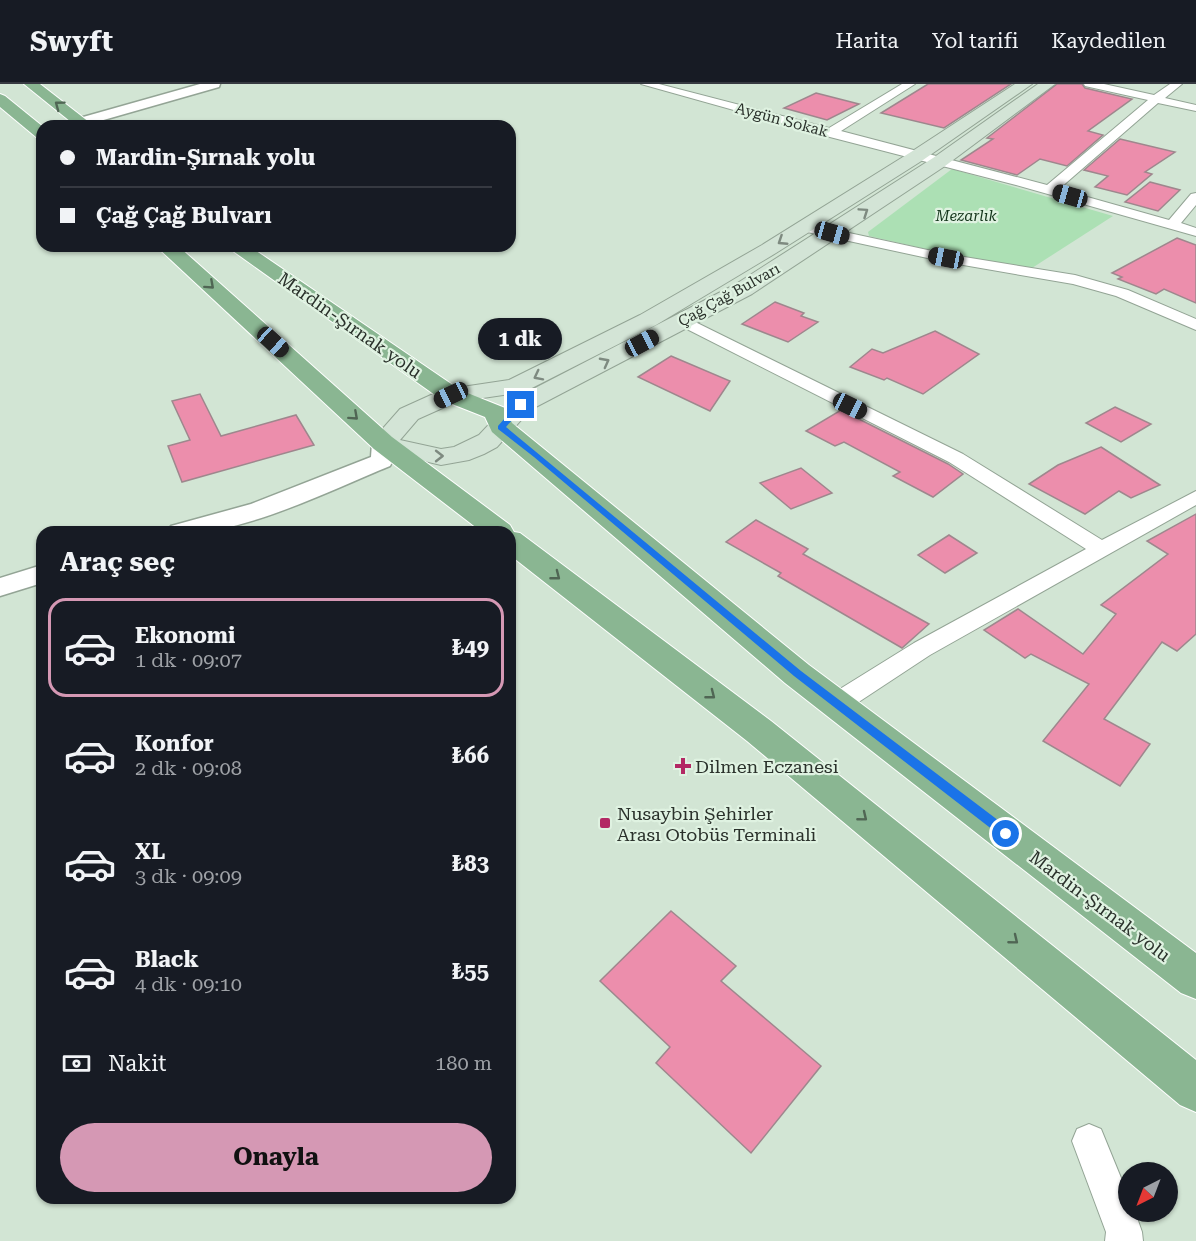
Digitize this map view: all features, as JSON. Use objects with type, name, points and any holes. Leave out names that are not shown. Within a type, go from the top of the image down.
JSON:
[{"type":"highway","points":[[31,84],[78,120]]},
{"type":"highway","points":[[0,99],[36,129]]},
{"type":"highway","points":[[173,252],[383,442],[492,526]]},
{"type":"highway","name":"Mardin-Şırnak yolu","points":[[245,252],[451,395],[496,413],[501,427],[836,704],[1196,979]]},
{"type":"highway","points":[[516,545],[759,731],[1196,1089]]},
{"type":"main road","name":"Çağ Çağ Bulvarı","points":[[1025,84],[917,156],[648,320],[515,387],[451,395],[409,414],[383,442],[427,456],[460,454],[488,441],[521,405],[744,289],[939,162],[1048,84]]},
{"type":"street","points":[[96,120],[214,84]]},
{"type":"street","name":"Aygün Sokak","points":[[646,84],[1050,190],[1196,232]]},
{"type":"street","points":[[681,94],[703,84]]},
{"type":"street","points":[[890,84],[907,86]]},
{"type":"street","points":[[1089,84],[1196,108]]},
{"type":"street","points":[[1050,190],[1156,99],[1177,84]]},
{"type":"street","points":[[830,133],[907,86]]},
{"type":"street","points":[[1172,225],[1196,197]]},
{"type":"street","points":[[803,227],[946,258],[1075,280],[1122,293],[1196,325]]},
{"type":"street","points":[[683,321],[956,458],[1101,549]]},
{"type":"street","points":[[201,526],[260,509],[382,461],[383,442]]},
{"type":"street","points":[[836,704],[922,650],[1196,497]]},
{"type":"street","points":[[0,587],[36,576]]},
{"type":"street","points":[[1089,1141],[1124,1232],[1124,1241]]},
{"type":"green space","name":"Mezarlık","points":[[952,169],[1113,216],[1032,268],[978,261],[869,236],[868,232]]},
{"type":"building","points":[[928,84],[1011,84],[944,128],[881,113]]},
{"type":"building","points":[[1057,84],[1082,84],[1085,88],[1132,99],[1088,131],[1103,135],[1067,166],[1040,159],[1017,175],[961,160],[993,139],[987,138]]},
{"type":"building","points":[[816,93],[859,104],[827,120],[784,108]]},
{"type":"building","points":[[1120,139],[1175,152],[1145,172],[1152,174],[1127,195],[1095,187],[1108,176],[1084,170]]},
{"type":"building","points":[[1150,182],[1180,190],[1158,211],[1125,202]]},
{"type":"building","points":[[1177,238],[1196,245],[1196,303],[1164,289],[1156,294],[1118,279],[1122,277],[1112,273]]},
{"type":"building","points":[[775,302],[804,313],[801,316],[818,322],[788,342],[742,324]]},
{"type":"building","points":[[935,331],[979,354],[923,394],[887,378],[884,380],[850,367],[872,349],[883,353]]},
{"type":"building","points":[[671,356],[730,381],[710,411],[638,377]]},
{"type":"building","points":[[200,394],[221,436],[296,415],[314,445],[182,482],[168,446],[190,440],[172,401]]},
{"type":"building","points":[[1115,407],[1151,424],[1121,442],[1086,423]]},
{"type":"building","points":[[841,410],[948,464],[963,474],[933,497],[893,476],[900,472],[844,442],[835,446],[806,431]]},
{"type":"building","points":[[1101,447],[1160,485],[1131,498],[1119,491],[1085,514],[1029,484],[1058,465]]},
{"type":"building","points":[[801,468],[832,493],[791,509],[760,483]]},
{"type":"building","points":[[1196,514],[1196,634],[1177,651],[1162,642],[1104,719],[1150,744],[1120,786],[1043,741],[1089,684],[1031,654],[1025,658],[984,630],[1018,609],[1083,654],[1116,614],[1101,605],[1168,554],[1147,541]]},
{"type":"building","points":[[756,520],[808,549],[803,554],[929,624],[902,648],[778,576],[781,573],[726,542]]},
{"type":"building","points":[[949,535],[977,553],[945,573],[918,555]]},
{"type":"building","points":[[671,911],[736,966],[721,981],[821,1066],[751,1153],[656,1063],[670,1047],[600,981]]},
{"type":"place","name":"Dilmen Eczanesi","points":[[683,766]]},
{"type":"place","name":"Nusaybin Şehirler Arası Otobüs Terminali","points":[[605,823]]},
{"type":"route","points":[[521,405],[501,427],[797,674],[1006,834]]}]
